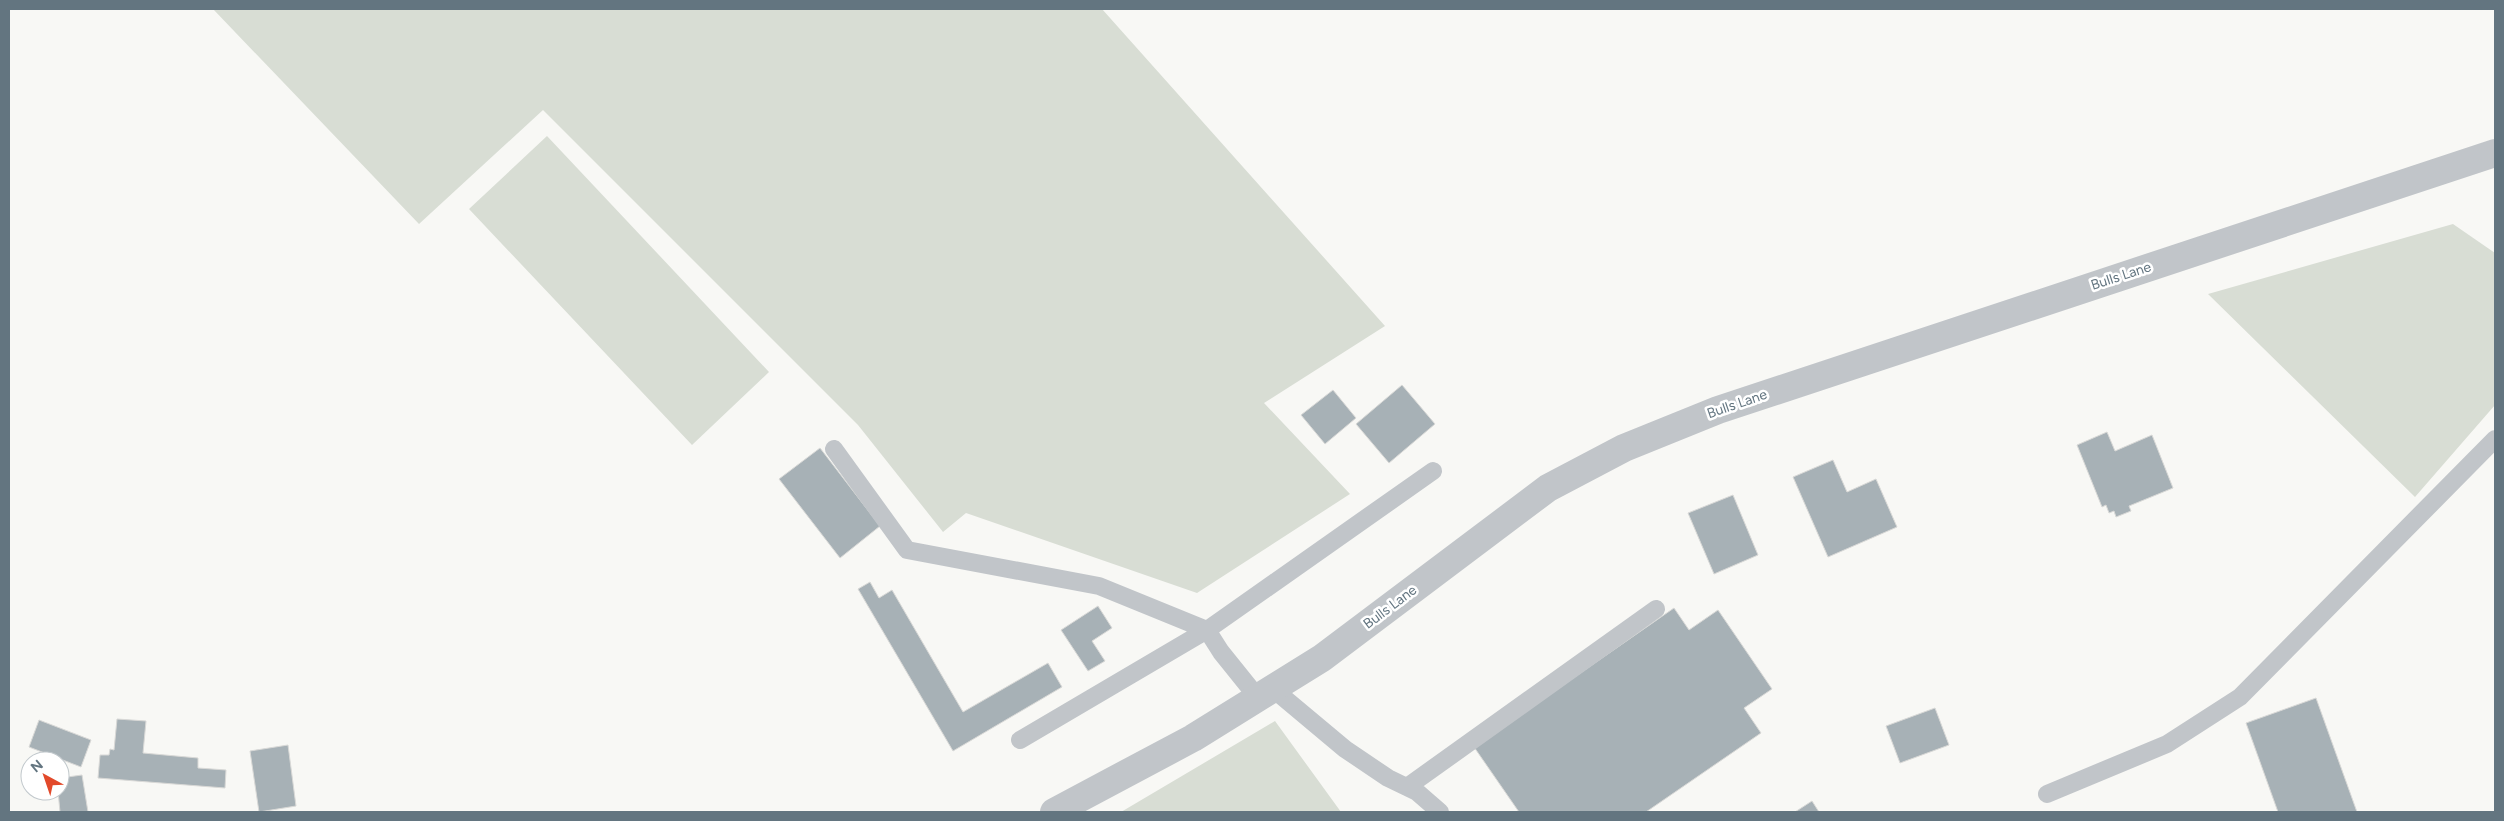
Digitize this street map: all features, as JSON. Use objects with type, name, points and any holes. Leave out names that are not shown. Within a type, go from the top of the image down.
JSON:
[{"type":"street","name":"Bulls Lane","points":[[1054,812],[1193,738],[1322,658],[1548,488],[1624,448],[1718,410],[2495,153]]},
{"type":"lane","points":[[2047,794],[2167,744],[2240,697],[2495,439]]},
{"type":"lane","points":[[834,449],[907,550],[1099,586],[1207,630],[1220,652],[1265,693],[1345,749],[1417,792],[1440,812]]},
{"type":"lane","points":[[1020,740],[1207,630],[1432,471]]},
{"type":"lane","points":[[1407,787],[1656,609]]},
{"type":"shaded area","points":[[213,9],[1102,9],[1385,326],[1264,403],[1350,494],[1197,593],[966,513],[943,532],[858,425],[543,110],[419,224]]},
{"type":"shaded area","points":[[547,136],[769,372],[692,445],[469,209]]},
{"type":"shaded area","points":[[2453,224],[2495,253],[2495,405],[2415,497],[2208,294]]},
{"type":"shaded area","points":[[1275,721],[1341,812],[1121,812]]},
{"type":"building","points":[[1402,385],[1435,424],[1389,463],[1356,424]]},
{"type":"building","points":[[1333,390],[1356,418],[1325,444],[1301,415]]},
{"type":"building","points":[[2107,432],[2115,451],[2152,435],[2173,488],[2129,506],[2131,511],[2116,517],[2114,511],[2109,513],[2106,505],[2102,507],[2077,445]]},
{"type":"building","points":[[820,448],[880,526],[840,558],[779,479]]},
{"type":"building","points":[[1833,460],[1847,492],[1876,479],[1897,527],[1828,557],[1793,477]]},
{"type":"building","points":[[1733,495],[1758,555],[1714,574],[1688,513]]},
{"type":"building","points":[[870,582],[879,598],[892,590],[963,712],[1048,663],[1062,687],[953,751],[858,589]]},
{"type":"building","points":[[1098,606],[1112,628],[1092,641],[1105,661],[1088,671],[1061,630]]},
{"type":"building","points":[[1674,608],[1689,630],[1718,610],[1772,689],[1744,708],[1761,733],[1646,812],[1519,812],[1474,747]]},
{"type":"building","points":[[2316,698],[2357,812],[2278,812],[2246,723]]},
{"type":"building","points":[[1935,708],[1949,745],[1900,763],[1886,726]]},
{"type":"building","points":[[117,719],[146,721],[143,753],[198,758],[198,768],[226,770],[225,788],[98,778],[100,755],[109,755],[110,749],[114,750]]},
{"type":"building","points":[[39,720],[91,740],[81,767],[70,763],[70,751],[39,751],[29,747]]},
{"type":"building","points":[[288,745],[296,806],[259,812],[250,751]]},
{"type":"building","points":[[82,775],[88,812],[60,812],[59,801],[70,801],[70,777]]},
{"type":"building","points":[[1812,801],[1819,812],[1795,812]]}]
